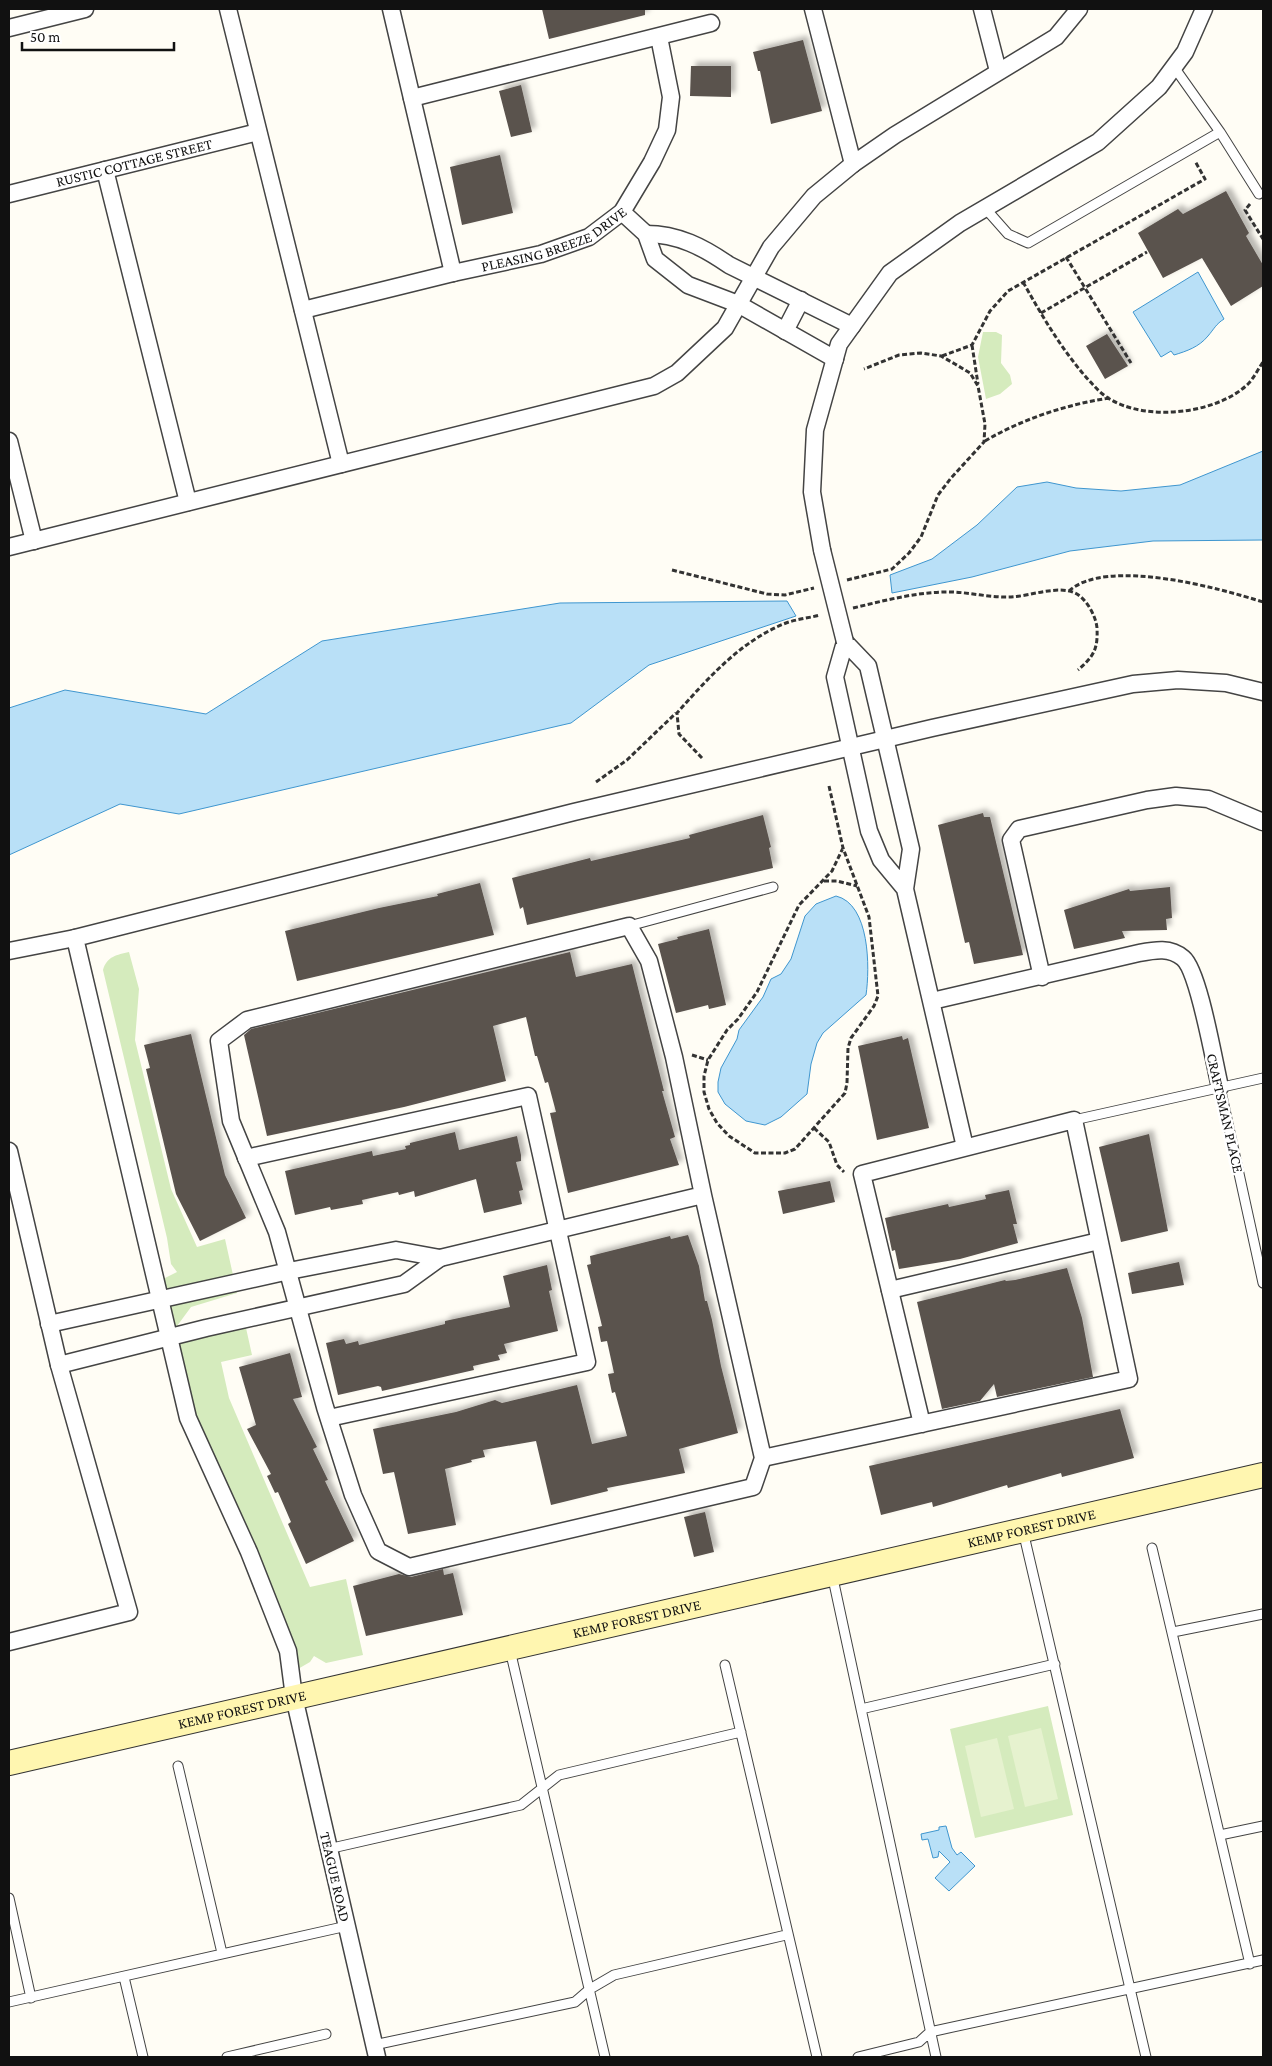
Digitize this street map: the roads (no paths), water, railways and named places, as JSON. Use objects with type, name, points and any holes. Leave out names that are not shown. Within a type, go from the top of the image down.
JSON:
[{"type":"street","points":[[9,28],[84,9]]},
{"type":"street","points":[[228,9],[341,464]]},
{"type":"street","points":[[391,9],[453,273]]},
{"type":"street","points":[[813,9],[852,164]]},
{"type":"street","points":[[982,9],[998,71]]},
{"type":"street","points":[[9,547],[654,386],[677,373],[725,328],[753,277],[772,248],[814,196],[852,164],[895,135],[1056,37],[1078,9]]},
{"type":"street","points":[[965,1147],[905,889],[911,849],[868,666],[845,642],[822,550],[812,492],[815,430],[839,344],[890,273],[960,223],[1098,142],[1159,87],[1185,52],[1204,9]]},
{"type":"street","points":[[412,98],[711,23]]},
{"type":"street","name":"PLEASING BREEZE DRIVE","points":[[303,310],[453,273],[541,254],[589,238],[622,212],[652,162],[667,130],[671,98],[659,37]]},
{"type":"street","name":"RUSTIC COTTAGE STREET","points":[[9,194],[258,132]]},
{"type":"street","points":[[104,170],[188,502]]},
{"type":"street","points":[[622,212],[646,234],[655,259],[688,285],[738,304],[835,359]]},
{"type":"street","points":[[646,234],[667,234],[710,252],[753,277],[852,326]]},
{"type":"street","points":[[785,331],[801,300]]},
{"type":"street","points":[[9,441],[34,541]]},
{"type":"street","points":[[845,642],[834,677],[869,831],[882,860],[905,889]]},
{"type":"street","points":[[9,951],[75,938],[574,812],[884,739],[1133,684],[1178,680],[1226,683],[1263,692]]},
{"type":"street","points":[[932,1001],[1042,977],[1011,840],[1019,829],[1147,800],[1176,796],[1208,799],[1263,822]]},
{"type":"street","points":[[629,926],[649,961],[674,1057],[702,1195],[763,1458],[753,1488],[409,1567],[378,1552],[353,1496],[328,1418],[277,1232],[231,1121],[219,1041],[247,1020],[629,926]]},
{"type":"street","name":"TEAGUE ROAD","points":[[75,938],[188,1418],[249,1552],[288,1651],[294,1698],[375,2051]]},
{"type":"street","name":"CRAFTSMAN PLACE","points":[[1042,977],[1160,949],[1173,952],[1190,965],[1220,1087]]},
{"type":"street","points":[[246,1158],[528,1096],[587,1362],[328,1418]]},
{"type":"street","points":[[763,1458],[1129,1380],[1074,1120],[862,1174],[922,1424]]},
{"type":"street","points":[[9,1151],[59,1365],[129,1612],[9,1642]]},
{"type":"street","points":[[59,1365],[168,1337],[404,1284],[440,1258],[702,1195]]},
{"type":"street","points":[[890,1290],[1099,1241]]},
{"type":"street","points":[[49,1324],[289,1271],[396,1250],[440,1258]]},
{"type":"street","name":"KEMP FOREST DRIVE","points":[[9,1763],[1263,1475]]},
{"type":"lane","points":[[1174,66],[1220,132],[1259,194]]},
{"type":"lane","points":[[985,208],[1008,234],[1028,243],[1220,132]]},
{"type":"lane","points":[[629,926],[773,887]]},
{"type":"lane","points":[[1074,1120],[1263,1078]]},
{"type":"lane","name":"CRAFTSMAN PLACE","points":[[1220,1087],[1263,1283]]},
{"type":"lane","points":[[1022,1531],[1055,1664],[1146,2057]]},
{"type":"lane","points":[[1152,1548],[1250,1964]]},
{"type":"lane","points":[[832,1574],[936,2057]]},
{"type":"lane","points":[[1173,1632],[1263,1614]]},
{"type":"lane","points":[[510,1647],[541,1788],[605,2057]]},
{"type":"lane","points":[[860,1708],[1055,1664]]},
{"type":"lane","points":[[725,1666],[786,1935],[817,2057]]},
{"type":"lane","points":[[328,1849],[521,1805],[559,1774],[741,1732]]},
{"type":"lane","points":[[178,1766],[222,1953]]},
{"type":"lane","points":[[1220,1836],[1263,1826]]},
{"type":"lane","points":[[9,1898],[31,1998]]},
{"type":"lane","points":[[9,2002],[347,1926]]},
{"type":"lane","points":[[375,2051],[575,2002],[590,1989],[614,1975],[786,1935]]},
{"type":"lane","points":[[858,2057],[919,2042],[930,2032],[1263,1960]]},
{"type":"lane","points":[[124,1977],[143,2057]]},
{"type":"lane","points":[[227,2057],[326,2034]]},
{"type":"water","points":[[1198,272],[1224,319],[1197,346],[1174,355],[1171,351],[1161,357],[1133,312]]},
{"type":"water","points":[[1263,451],[1263,540],[1153,541],[1070,551],[972,577],[892,593],[890,575],[932,559],[977,525],[1017,487],[1047,482],[1076,488],[1121,491],[1180,485]]},
{"type":"water","points":[[787,601],[796,616],[649,665],[571,723],[179,814],[120,804],[9,855],[9,708],[65,690],[206,714],[322,641],[560,603]]},
{"type":"water","points":[[836,896],[847,901],[856,911],[861,924],[867,954],[866,995],[823,1033],[817,1043],[811,1064],[807,1094],[781,1117],[765,1125],[746,1121],[725,1104],[718,1092],[721,1068],[737,1039],[739,1030],[763,997],[771,979],[781,974],[791,959],[805,916],[816,904]]},
{"type":"water","points":[[946,1826],[952,1848],[957,1855],[961,1852],[975,1866],[949,1891],[935,1878],[950,1862],[939,1851],[938,1857],[933,1858],[928,1839],[922,1840],[921,1834],[939,1830],[939,1827]]}]
